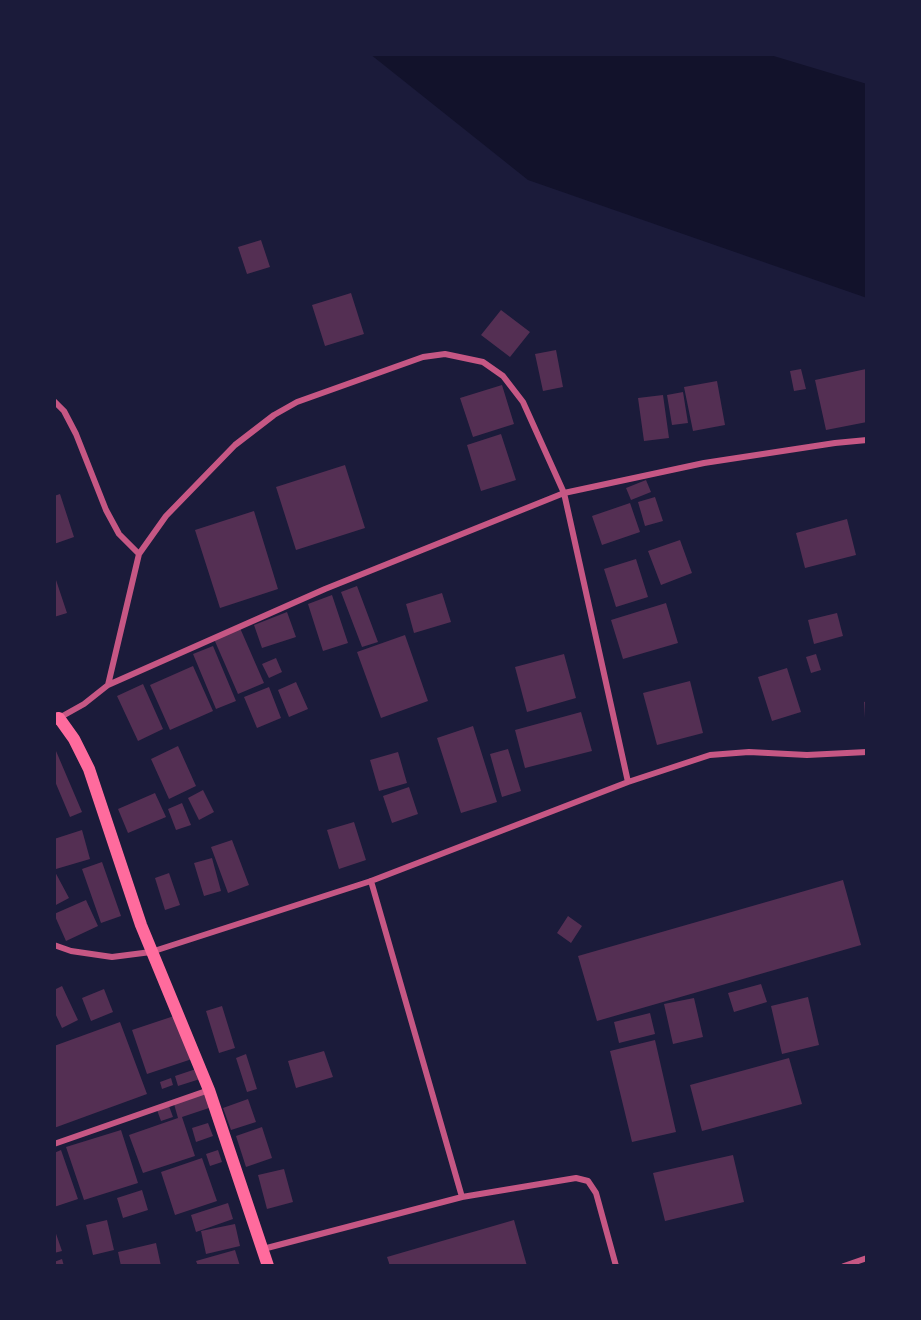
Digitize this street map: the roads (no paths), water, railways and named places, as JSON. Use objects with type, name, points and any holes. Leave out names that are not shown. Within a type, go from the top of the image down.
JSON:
[{"type":"main road","points":[[57,719],[74,739],[89,769],[151,952],[209,1090],[268,1266]]},
{"type":"street","points":[[108,685],[139,554],[166,516],[235,445],[274,414],[307,398],[423,357],[445,354],[483,362],[502,376],[523,402],[564,494],[628,782]]},
{"type":"street","points":[[54,401],[64,411],[76,434],[106,510],[119,534],[139,554]]},
{"type":"street","points":[[57,719],[84,704],[108,685],[325,589],[564,494],[704,463],[867,440]]},
{"type":"street","points":[[54,945],[71,951],[112,957],[151,952],[371,881],[628,782],[710,755],[749,752],[807,755],[867,752]]},
{"type":"street","points":[[371,881],[462,1197]]},
{"type":"street","points":[[54,1144],[209,1090]]},
{"type":"street","points":[[263,1249],[462,1197],[576,1178],[588,1181],[596,1192],[616,1266]]},
{"type":"street","points":[[844,1266],[867,1258]]}]
